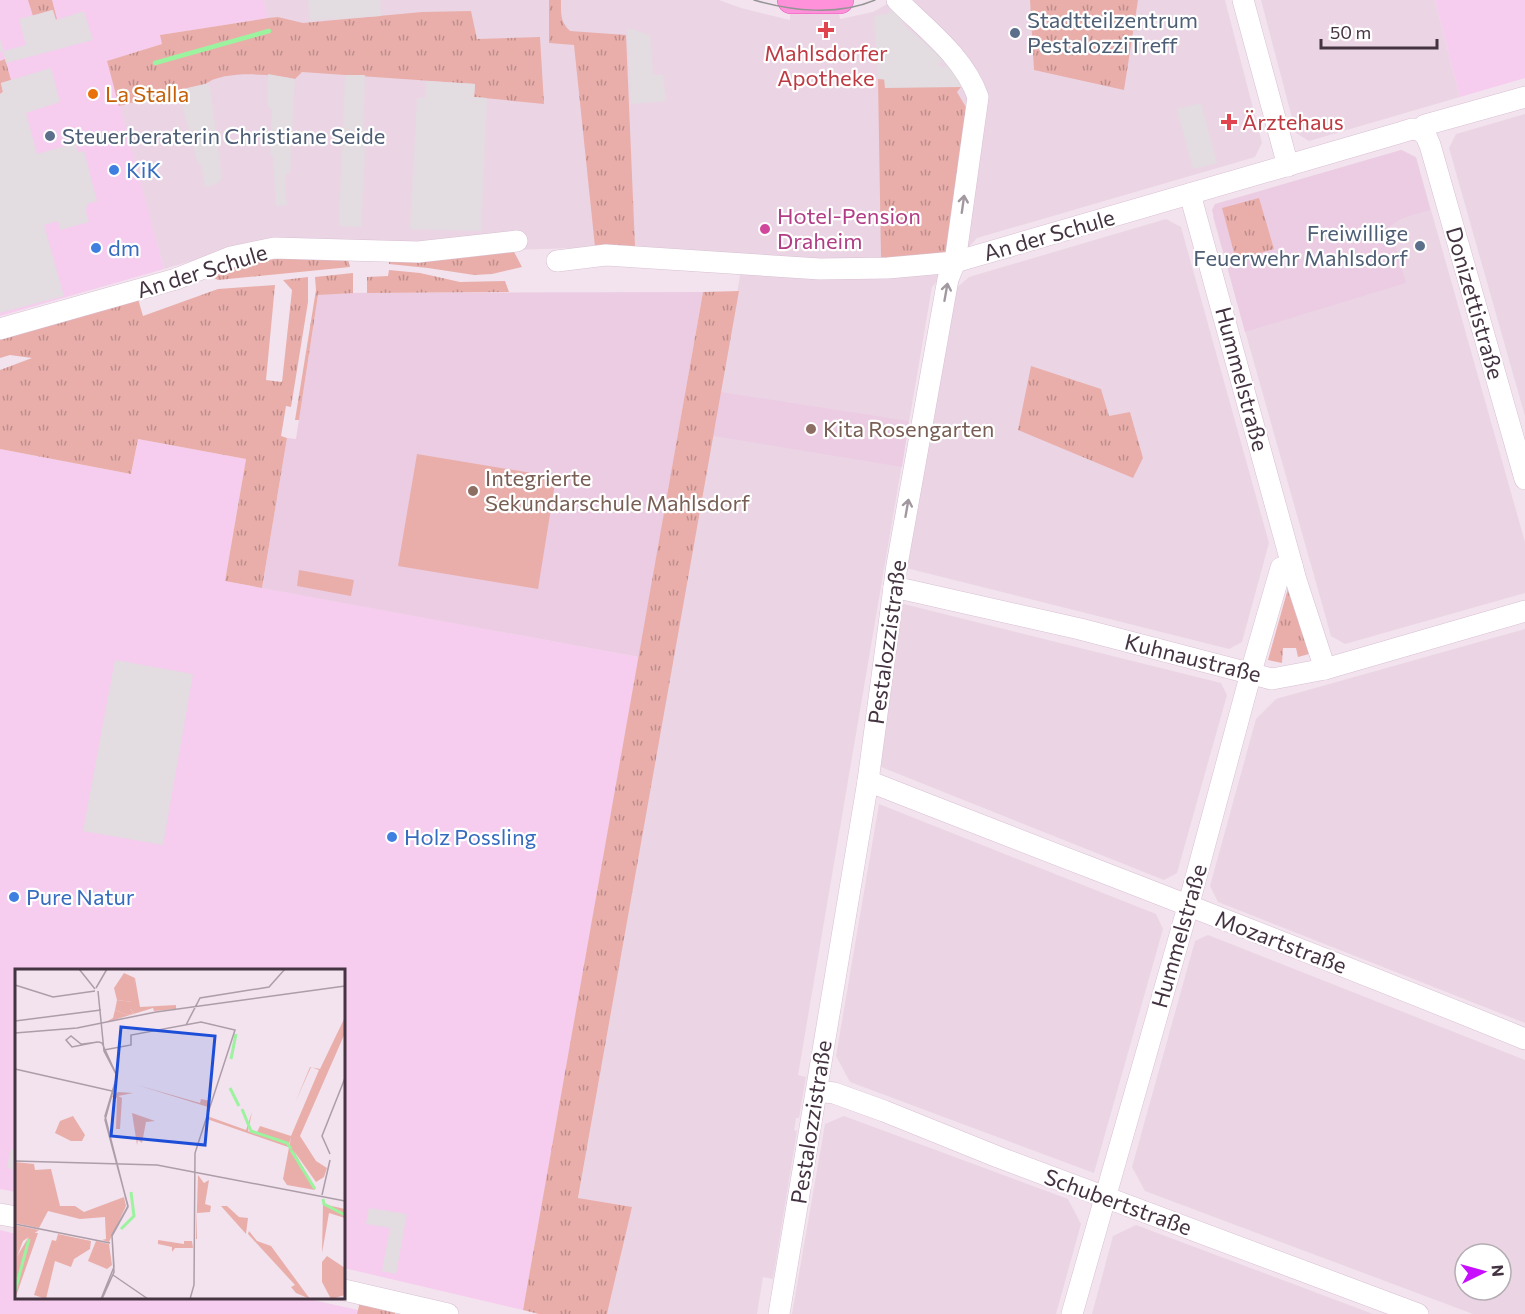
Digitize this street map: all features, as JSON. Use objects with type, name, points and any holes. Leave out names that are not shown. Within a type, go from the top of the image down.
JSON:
[{"type":"main road","points":[[791,0],[840,0]]},
{"type":"street","name":"Pestalozzistraße","points":[[779,1314],[868,781],[894,587],[948,279],[956,262],[978,97],[972,80],[962,66],[897,0]]},
{"type":"street","points":[[1243,0],[1288,166]]},
{"type":"street","name":"An der Schule","points":[[557,261],[606,255],[820,269],[888,268],[956,262],[1406,131],[1420,130],[1425,126],[1525,97]]},
{"type":"street","name":"Donizettistraße","points":[[1420,130],[1430,145],[1525,479]]},
{"type":"street","name":"Hummelstraße","points":[[1190,194],[1292,565],[1325,669]]},
{"type":"street","name":"An der Schule","points":[[0,329],[176,279],[231,257],[274,248],[418,252],[516,241]]},
{"type":"street","name":"Hummelstraße","points":[[1072,1314],[1188,907],[1281,568],[1292,565]]},
{"type":"street","name":"Kuhnaustraße","points":[[894,587],[1080,629],[1272,678],[1325,669],[1525,611]]},
{"type":"street","name":"Mozartstraße","points":[[868,781],[1188,907],[1351,968],[1525,1039]]},
{"type":"street","name":"Schubertstraße","points":[[817,1091],[834,1093],[884,1111],[1104,1197],[1418,1314]]},
{"type":"street","points":[[0,1214],[15,1218]]},
{"type":"street","points":[[345,1290],[448,1314]]},
{"type":"shaded area","points":[[0,0],[264,0],[268,18],[161,35],[162,44],[108,61],[164,269],[0,316]]},
{"type":"shaded area","points":[[264,0],[719,0],[790,20],[790,13],[839,14],[840,19],[873,12],[894,0],[1225,0],[1262,143],[1255,157],[977,238],[932,287],[798,1075],[806,1077],[799,1118],[796,1118],[794,1130],[797,1131],[773,1279],[763,1277],[757,1314],[607,1314],[622,1250],[578,1199],[743,259],[637,246],[513,250],[267,239],[164,269],[107,61],[268,19]]},
{"type":"shaded area","points":[[308,0],[380,0],[381,16],[310,21]]},
{"type":"shaded area","points":[[1261,0],[1435,0],[1460,97],[1309,141],[1296,133]]},
{"type":"shaded area","points":[[1435,0],[1525,0],[1525,78],[1460,97]]},
{"type":"shaded area","points":[[53,10],[56,20],[84,11],[93,40],[6,63],[3,51],[0,52],[0,39],[4,51],[26,45],[19,19]]},
{"type":"shaded area","points":[[891,10],[904,20],[902,23],[943,59],[939,65],[943,68],[948,64],[960,79],[961,87],[885,88],[884,79],[878,79],[874,16],[887,14]]},
{"type":"shaded area","points":[[627,28],[650,35],[653,75],[663,75],[666,101],[631,104]]},
{"type":"shaded area","points":[[51,68],[60,102],[26,113],[37,154],[75,143],[78,152],[84,151],[97,201],[87,204],[86,212],[89,222],[60,230],[58,221],[44,225],[64,296],[0,313],[0,94],[3,92],[1,83]]},
{"type":"shaded area","points":[[268,74],[295,79],[290,173],[286,174],[285,187],[287,205],[276,206],[273,157],[270,153],[272,110],[267,105]]},
{"type":"shaded area","points":[[345,75],[365,75],[363,127],[366,129],[361,227],[339,226]]},
{"type":"shaded area","points":[[426,81],[475,84],[474,97],[487,98],[481,231],[410,229],[417,98],[425,98]]},
{"type":"shaded area","points":[[205,84],[210,86],[222,179],[216,184],[205,187],[201,164],[198,164],[178,90]]},
{"type":"shaded area","points":[[1201,103],[1217,163],[1193,169],[1177,109]]},
{"type":"shaded area","points":[[1525,114],[1525,416],[1449,148],[1456,134]]},
{"type":"shaded area","points":[[1401,150],[1416,158],[1430,210],[1403,218],[1390,226],[1406,283],[1245,332],[1212,210],[1215,204]]},
{"type":"shaded area","points":[[1402,150],[1416,157],[1525,542],[1525,593],[1345,644],[1331,636],[1213,217],[1221,203]]},
{"type":"shaded area","points":[[1166,219],[1181,227],[1269,543],[1242,642],[1229,649],[906,568],[954,290],[969,277]]},
{"type":"shaded area","name":"Integrierte Sekundarschule Mahlsdorf","points":[[703,292],[639,657],[262,588],[287,438],[296,439],[318,295],[327,293]]},
{"type":"shaded area","name":"Kita Rosengarten","points":[[721,392],[909,421],[902,467],[713,436]]},
{"type":"shaded area","name":"Holz Possling","points":[[138,439],[246,459],[225,581],[639,657],[523,1310],[345,1268],[345,969],[15,969],[15,1192],[0,1189],[0,449],[131,474]]},
{"type":"shaded area","points":[[900,603],[1221,683],[1227,695],[1177,873],[1164,880],[876,765]]},
{"type":"shaded area","points":[[1525,629],[1525,1023],[1218,902],[1210,886],[1256,719],[1276,699]]},
{"type":"shaded area","points":[[115,660],[193,674],[163,845],[83,831]]},
{"type":"shaded area","points":[[879,804],[1156,914],[1163,929],[1094,1173],[850,1082],[836,1056]]},
{"type":"shaded area","points":[[1208,935],[1525,1060],[1525,1314],[1473,1314],[1145,1191],[1132,1167],[1195,941]]},
{"type":"shaded area","points":[[844,1116],[1068,1199],[1081,1224],[1056,1314],[792,1314],[825,1124]]},
{"type":"shaded area","points":[[11,1149],[15,1149],[15,1170],[7,1168]]},
{"type":"shaded area","points":[[369,1208],[407,1214],[396,1274],[382,1271],[390,1228],[366,1224]]},
{"type":"shaded area","points":[[1136,1225],[1373,1314],[1092,1314],[1113,1236]]},
{"type":"shaded area","points":[[0,1230],[15,1234],[15,1299],[308,1299],[358,1310],[357,1314],[0,1314]]},
{"type":"green space","points":[[28,0],[52,0],[57,19],[55,20],[52,10],[33,16]]},
{"type":"green space","points":[[549,0],[561,0],[563,21],[570,31],[626,35],[635,246],[595,247],[574,45],[549,43]]},
{"type":"green space","points":[[1030,0],[1138,0],[1124,90],[1034,70]]},
{"type":"green space","points":[[471,11],[477,39],[540,37],[544,104],[474,97],[475,84],[302,72],[295,79],[262,75],[224,77],[119,106],[107,61],[162,44],[160,35],[268,18],[278,17],[303,23],[422,12]]},
{"type":"green space","points":[[5,59],[11,80],[1,83],[3,92],[0,94],[0,61]]},
{"type":"green space","points":[[878,79],[961,87],[957,92],[967,109],[952,253],[881,258]]},
{"type":"green space","points":[[1259,198],[1274,249],[1236,260],[1222,208]]},
{"type":"green space","points":[[513,250],[522,267],[492,274],[474,275],[389,264],[389,259]]},
{"type":"green space","points":[[271,254],[347,256],[350,267],[218,280],[206,274]]},
{"type":"green space","points":[[389,270],[420,273],[460,282],[505,281],[509,292],[367,293],[367,277],[388,276]]},
{"type":"green space","points":[[353,273],[353,293],[318,295],[299,420],[295,420],[316,290],[315,277]]},
{"type":"green space","points":[[308,277],[308,302],[291,407],[286,406],[281,436],[287,438],[262,588],[225,581],[246,459],[138,439],[131,474],[0,449],[0,370],[32,358],[10,355],[0,358],[0,338],[138,299],[143,316],[218,289],[275,285],[266,380],[282,382],[292,290],[283,280]]},
{"type":"green space","points":[[739,291],[578,1198],[632,1207],[607,1314],[539,1314],[523,1310],[703,292]]},
{"type":"green space","points":[[1031,366],[1101,389],[1109,416],[1130,412],[1143,458],[1133,478],[1018,430]]},
{"type":"green space","points":[[417,454],[556,477],[538,589],[398,566]]},
{"type":"green space","points":[[299,570],[354,580],[351,596],[297,586]]},
{"type":"green space","points":[[1289,585],[1309,654],[1298,657],[1296,648],[1283,648],[1282,663],[1268,660]]},
{"type":"green space","points":[[360,1302],[396,1311],[395,1314],[357,1314]]},
{"type":"waterway","points":[[155,63],[269,31]]},
{"type":"tram line","points":[[754,0],[784,7],[815,10],[846,8],[875,0]]},
{"type":"place","name":"Mahlsdorfer Apotheke","points":[[826,30]]},
{"type":"place","name":"Stadtteilzentrum PestalozziTreff","points":[[1015,33]]},
{"type":"place","name":"La Stalla","points":[[93,94]]},
{"type":"place","name":"Ärztehaus","points":[[1229,122]]},
{"type":"place","name":"Steuerberaterin Christiane Seide","points":[[50,136]]},
{"type":"place","name":"KiK","points":[[114,170]]},
{"type":"place","name":"Hotel-Pension Draheim","points":[[765,229]]},
{"type":"place","name":"Freiwillige Feuerwehr Mahlsdorf","points":[[1420,246]]},
{"type":"place","name":"dm","points":[[96,248]]},
{"type":"place","name":"Kita Rosengarten","points":[[811,429]]},
{"type":"place","name":"Integrierte Sekundarschule Mahlsdorf","points":[[473,491]]},
{"type":"place","name":"Holz Possling","points":[[392,837]]},
{"type":"place","name":"Pure Natur","points":[[14,897]]}]
